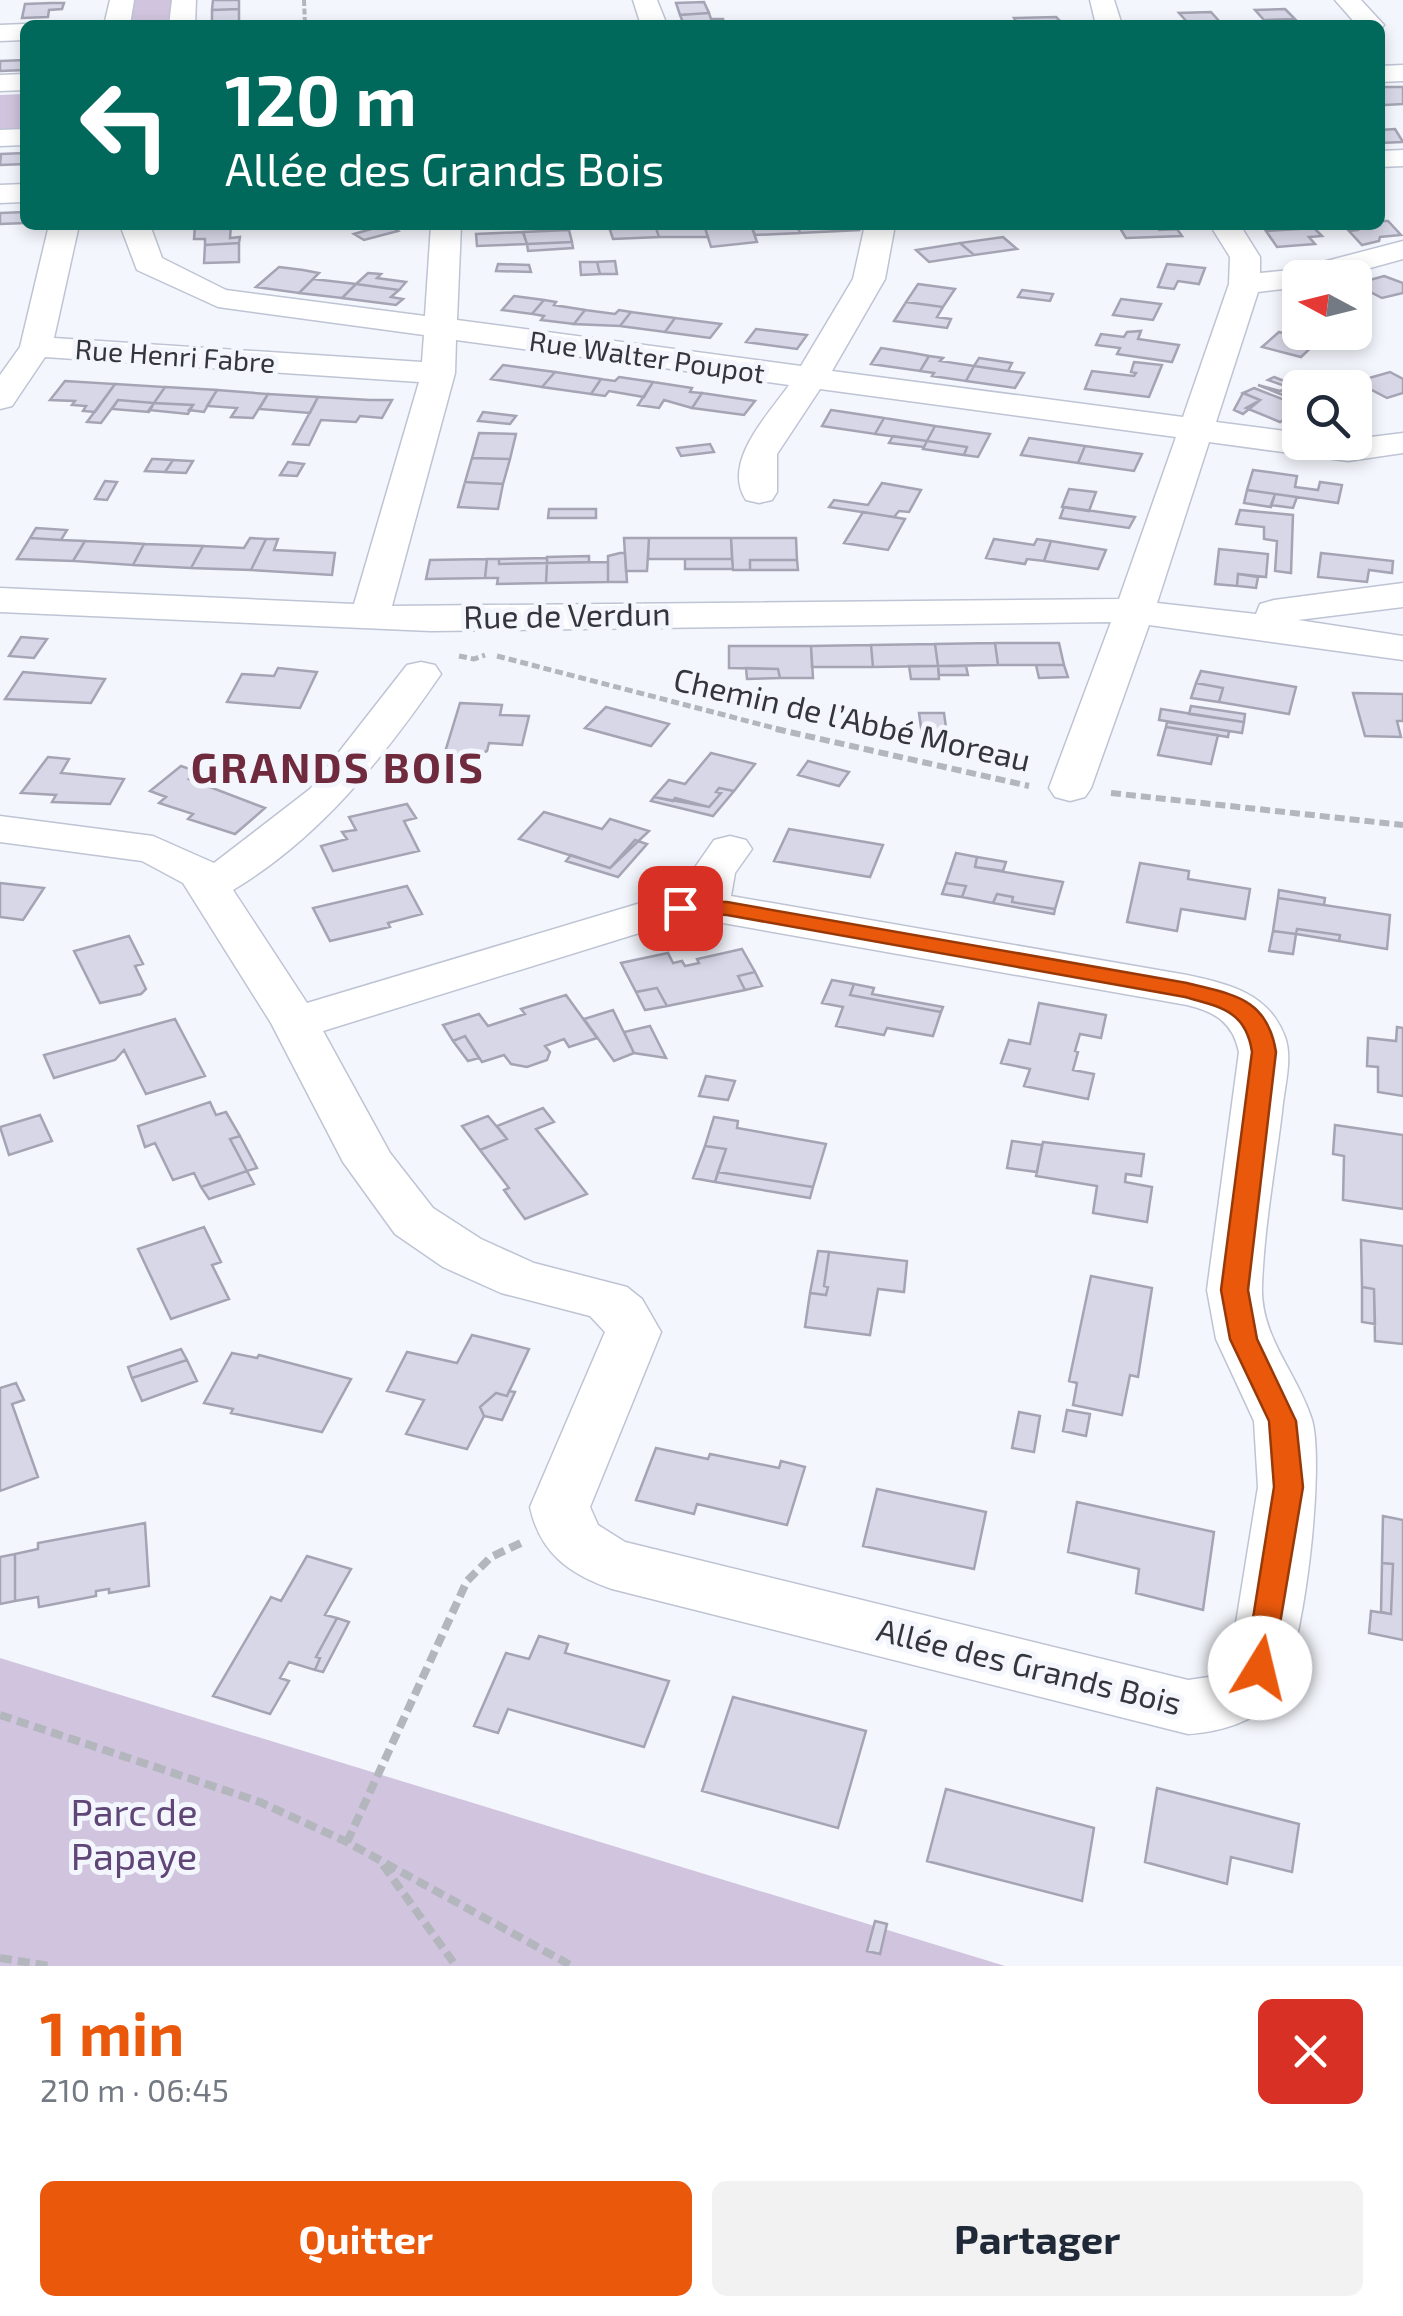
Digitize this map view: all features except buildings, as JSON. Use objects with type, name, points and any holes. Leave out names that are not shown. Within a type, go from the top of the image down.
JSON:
[{"type":"street","points":[[1347,0],[1373,20]]},
{"type":"street","name":"Rue Henri Fabre","points":[[63,230],[36,347],[438,373]]},
{"type":"street","name":"Rue Walter Poupot","points":[[136,230],[148,264],[218,298],[1282,440]]},
{"type":"street","points":[[369,618],[438,373],[446,230]]},
{"type":"street","points":[[759,492],[759,454],[810,379],[869,279],[887,230]]},
{"type":"street","points":[[1070,788],[1135,610],[1244,284],[1245,257],[1229,230]]},
{"type":"street","points":[[1244,284],[1293,279],[1403,250]]},
{"type":"street","points":[[0,399],[36,347]]},
{"type":"street","points":[[1372,423],[1403,413]]},
{"type":"street","name":"Rue Walter Poupot","points":[[1372,447],[1403,443]]},
{"type":"street","points":[[1216,620],[1403,595]]},
{"type":"street","name":"Rue de Verdun","points":[[0,600],[369,618],[979,608],[1135,610],[1216,620]]},
{"type":"street","points":[[1216,620],[1403,648]]},
{"type":"street","points":[[210,884],[245,864],[324,798],[421,674]]},
{"type":"street","points":[[0,829],[152,850],[187,866],[210,884],[295,1023],[369,1162],[414,1221],[462,1253],[520,1279],[608,1301],[628,1322],[632,1332],[563,1496],[563,1528]]},
{"type":"street","points":[[706,906],[713,873],[730,849]]},
{"type":"street","name":"Allée des Grands Bois","points":[[295,1023],[660,912],[706,906],[1187,990],[1239,1005],[1261,1032],[1264,1052],[1234,1290],[1244,1339],[1282,1421],[1288,1487],[1260,1668],[1249,1686],[1209,1706],[1188,1707],[612,1564],[583,1551],[563,1528]]},
{"type":"path","name":"Chemin de l’Abbé Moreau","points":[[474,660],[483,655],[501,656],[857,750],[998,782],[1403,826]]},
{"type":"path","points":[[347,1842],[467,1580],[491,1557],[563,1528]]},
{"type":"path","points":[[0,1716],[260,1802],[347,1842],[572,1966]]},
{"type":"path","points":[[380,1860],[456,1966]]},
{"type":"path","points":[[0,1958],[50,1966]]},
{"type":"green space","points":[[130,0],[172,0],[170,20],[127,20]]},
{"type":"green space","points":[[20,94],[20,133],[0,134],[0,95]]},
{"type":"green space","name":"Parc de Papaye","points":[[0,1658],[1005,1966],[0,1966]]},
{"type":"district","name":"GRANDS BOIS","points":[[338,768]]},
{"type":"route","points":[[680,908],[727,908],[1187,990],[1239,1005],[1251,1016],[1261,1032],[1264,1052],[1234,1290],[1244,1339],[1282,1421],[1288,1456],[1288,1487],[1260,1668]]}]
